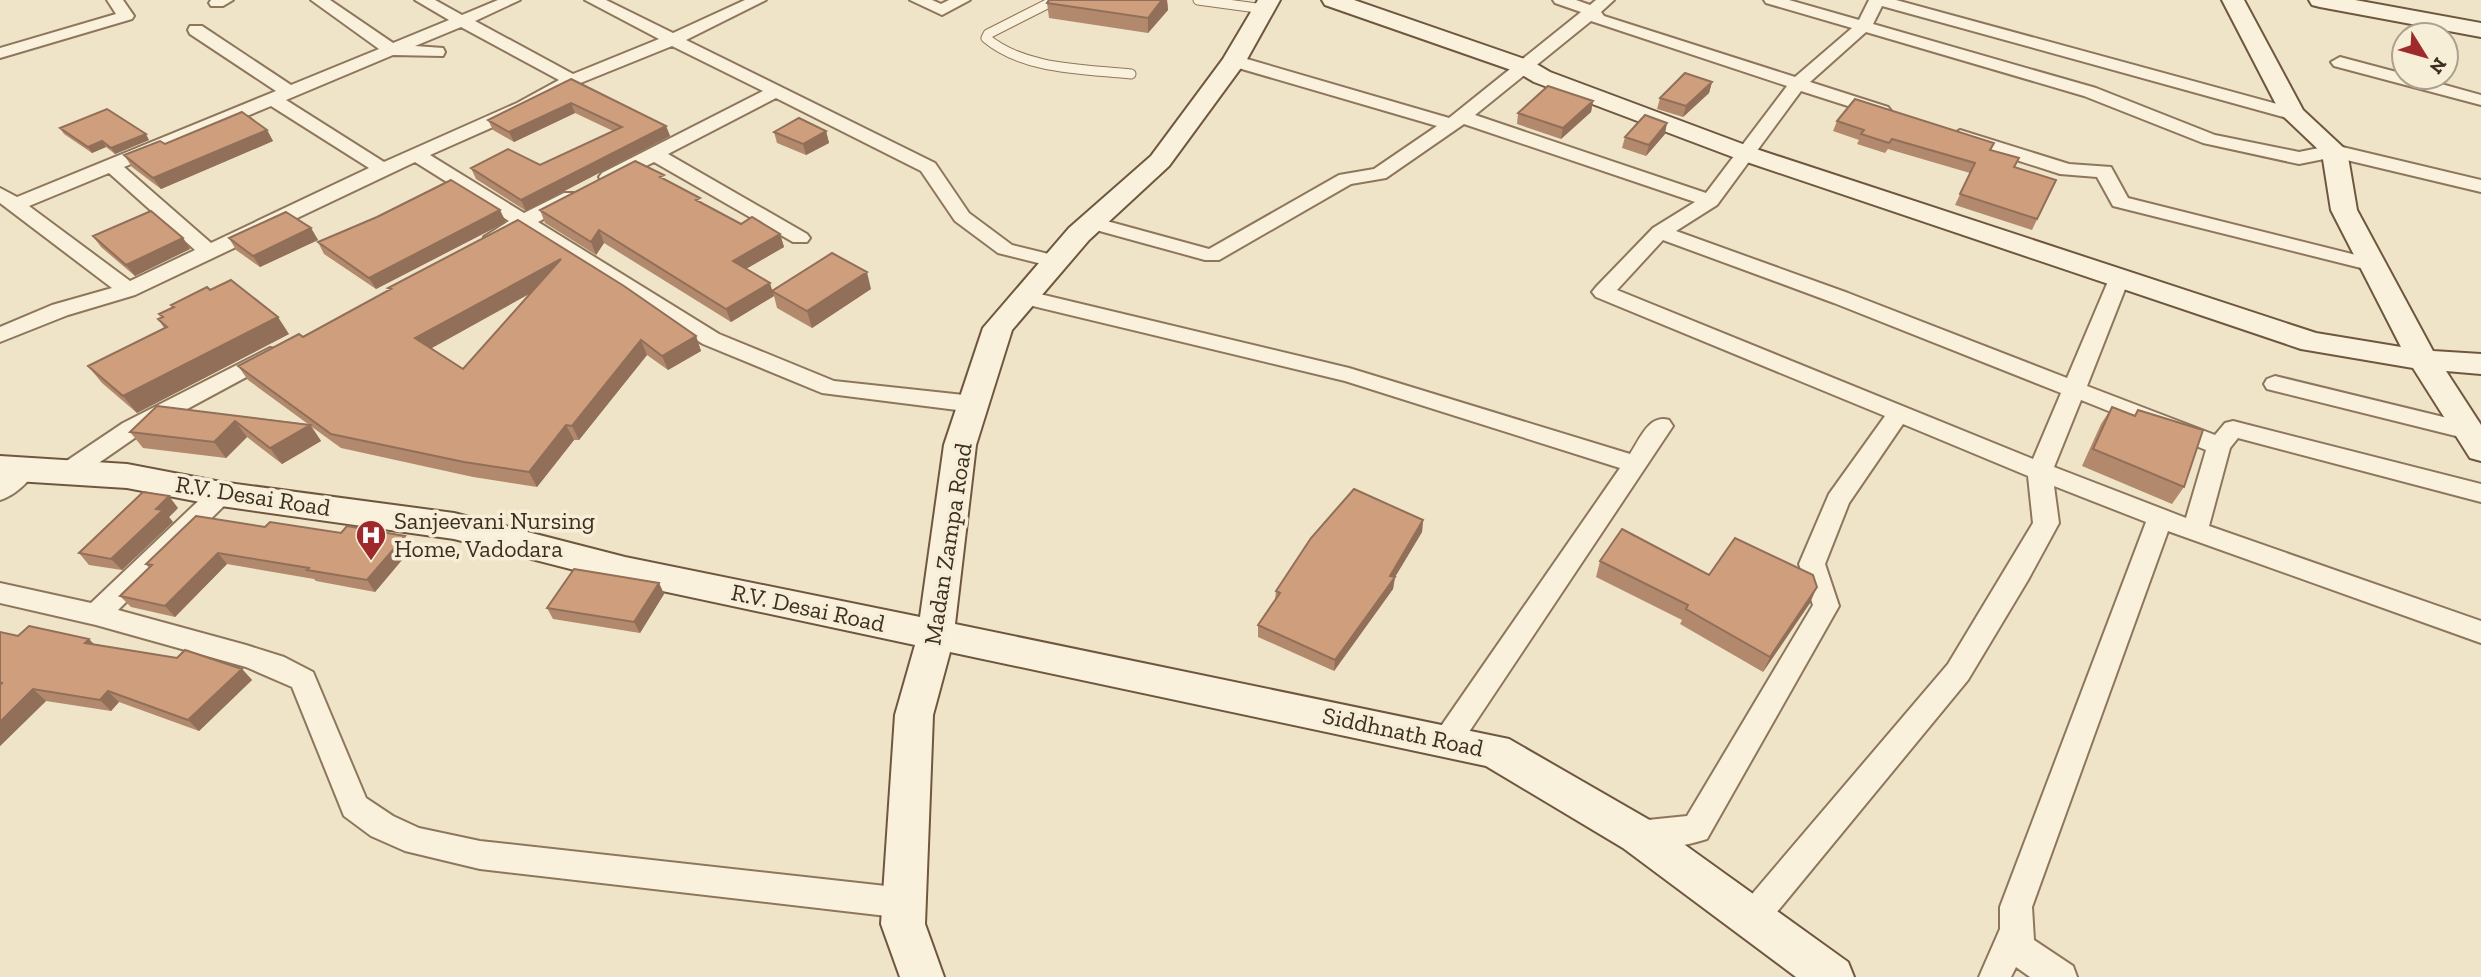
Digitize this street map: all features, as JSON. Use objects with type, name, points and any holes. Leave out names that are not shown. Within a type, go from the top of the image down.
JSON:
[{"type":"street","points":[[0,53],[125,16],[115,0]]},
{"type":"street","points":[[319,0],[391,50],[436,52]]},
{"type":"street","points":[[423,0],[572,80]]},
{"type":"street","points":[[7,199],[111,166],[512,0]]},
{"type":"street","points":[[593,0],[928,167],[962,217],[1005,249],[1054,261]]},
{"type":"street","points":[[1,334],[60,310],[128,290],[383,169],[523,107],[572,80],[672,40],[758,0]]},
{"type":"street","points":[[918,0],[942,10],[962,0]]},
{"type":"street","points":[[1333,0],[1525,67],[1542,77],[1747,154],[2312,342],[2423,360],[2481,364]]},
{"type":"street","points":[[1561,0],[1599,5]]},
{"type":"street","points":[[1772,0],[2090,92],[2210,139],[2299,158],[2334,150],[2481,186]]},
{"type":"street","points":[[2293,114],[1877,0],[1864,26],[1798,83],[1710,201],[1660,232],[1603,292],[2160,518],[2481,632]]},
{"type":"street","points":[[2233,0],[2293,114],[2334,150],[2344,210],[2423,360],[2475,441]]},
{"type":"street","points":[[2320,0],[2481,30]]},
{"type":"street","name":"Madan Zampa Road","points":[[922,977],[903,924],[914,715],[925,632],[960,445],[998,328],[1054,261],[1160,161],[1234,61],[1267,5]]},
{"type":"street","points":[[1092,223],[1212,256],[1346,179],[1379,174],[1457,121],[1599,5]]},
{"type":"street","points":[[1599,5],[1598,19],[1900,116]]},
{"type":"street","points":[[196,30],[383,169]]},
{"type":"street","points":[[1234,61],[1457,121],[1710,201]]},
{"type":"street","points":[[2340,62],[2481,100]]},
{"type":"street","points":[[473,248],[777,91]]},
{"type":"street","points":[[1938,129],[2067,170],[2104,172],[2120,202],[2373,265]]},
{"type":"street","points":[[654,154],[800,238]]},
{"type":"street","points":[[417,155],[711,339],[830,388],[974,404]]},
{"type":"street","points":[[111,166],[209,251]]},
{"type":"street","points":[[7,199],[128,290]]},
{"type":"street","points":[[1660,232],[1841,298],[2219,446]]},
{"type":"street","points":[[1752,918],[1958,672],[2046,523],[2040,471],[2119,279]]},
{"type":"street","points":[[1023,297],[1349,375],[1635,464]]},
{"type":"street","points":[[68,472],[131,429],[289,345]]},
{"type":"street","points":[[2275,384],[2475,441]]},
{"type":"street","points":[[1638,835],[1696,829],[1826,606],[1812,564],[1838,500],[1899,414]]},
{"type":"street","points":[[1447,741],[1661,426]]},
{"type":"street","points":[[2195,531],[2219,446],[2233,429],[2481,493]]},
{"type":"street","name":"R.V. Desai Road","points":[[8,476],[68,472],[127,476],[221,494],[454,526],[625,570],[925,632]]},
{"type":"street","points":[[96,615],[221,494]]},
{"type":"street","points":[[1996,977],[2014,933],[2016,907],[2160,518]]},
{"type":"street","points":[[0,593],[96,615],[274,665],[303,680],[355,807],[382,826],[416,841],[480,855],[904,903]]},
{"type":"street","name":"Siddhnath Road","points":[[925,632],[1495,751],[1638,835],[1832,977]]},
{"type":"street","points":[[2014,933],[2020,950],[2061,977]]},
{"type":"lane","points":[[1055,0],[988,34],[986,38],[990,43],[1021,58],[1131,74]]},
{"type":"lane","points":[[1198,0],[1267,5]]},
{"type":"building","points":[[1049,0],[1162,0],[1148,18],[1047,3]]},
{"type":"building","points":[[1685,73],[1712,82],[1686,106],[1660,98]]},
{"type":"building","points":[[571,79],[666,126],[521,200],[471,168],[508,149],[540,165],[622,127],[571,103],[509,132],[488,120]]},
{"type":"building","points":[[1548,86],[1593,101],[1563,128],[1518,113]]},
{"type":"building","points":[[1855,99],[1994,143],[1990,150],[2019,158],[2014,167],[2056,180],[2037,219],[1960,194],[1975,163],[1892,139],[1889,143],[1861,134],[1864,130],[1837,121]]},
{"type":"building","points":[[107,109],[146,134],[111,148],[102,141],[88,147],[60,128]]},
{"type":"building","points":[[242,112],[267,130],[153,178],[124,155],[160,141],[165,144]]},
{"type":"building","points":[[1645,115],[1667,123],[1649,145],[1625,137]]},
{"type":"building","points":[[799,118],[826,131],[803,144],[774,132]]},
{"type":"building","points":[[635,161],[664,175],[660,177],[741,224],[752,217],[780,234],[733,261],[770,283],[726,309],[599,230],[591,242],[540,210]]},
{"type":"building","points":[[451,180],[500,210],[369,278],[318,242],[377,217]]},
{"type":"building","points":[[151,211],[183,238],[126,265],[93,236]]},
{"type":"building","points":[[286,212],[311,228],[253,256],[229,238]]},
{"type":"building","points":[[518,220],[624,286],[696,336],[662,356],[641,340],[572,426],[566,425],[529,472],[464,462],[331,434],[238,366],[299,334],[303,337],[391,289],[388,288]],"holes":[[[561,259],[463,369],[415,338]]]},
{"type":"building","points":[[832,253],[867,272],[807,311],[772,291]]},
{"type":"building","points":[[231,280],[278,317],[123,396],[88,366],[167,327],[158,319],[163,317],[159,314],[174,307],[171,305],[207,287],[210,290]]},
{"type":"building","points":[[157,406],[310,425],[270,448],[235,421],[214,442],[130,432]]},
{"type":"building","points":[[2112,407],[2135,416],[2138,410],[2203,430],[2184,487],[2093,449]]},
{"type":"building","points":[[1354,489],[1423,520],[1390,576],[1395,577],[1335,660],[1258,625],[1280,593],[1276,591],[1311,538]]},
{"type":"building","points":[[143,492],[169,496],[156,509],[163,510],[111,559],[79,553]]},
{"type":"building","points":[[196,516],[265,527],[270,522],[341,533],[347,526],[405,536],[367,580],[218,553],[165,606],[120,596],[152,565],[146,564]]},
{"type":"building","points":[[1622,529],[1709,575],[1735,538],[1813,575],[1817,587],[1770,657],[1686,609],[1688,605],[1600,561]]},
{"type":"building","points":[[574,569],[659,583],[634,622],[547,608]]},
{"type":"building","points":[[29,626],[89,639],[85,643],[177,658],[185,650],[242,669],[188,720],[108,691],[100,700],[33,689],[0,722],[0,632],[18,636]]},
{"type":"place","name":"Sanjeevani Nursing Home, Vadodara","points":[[371,562]]}]
